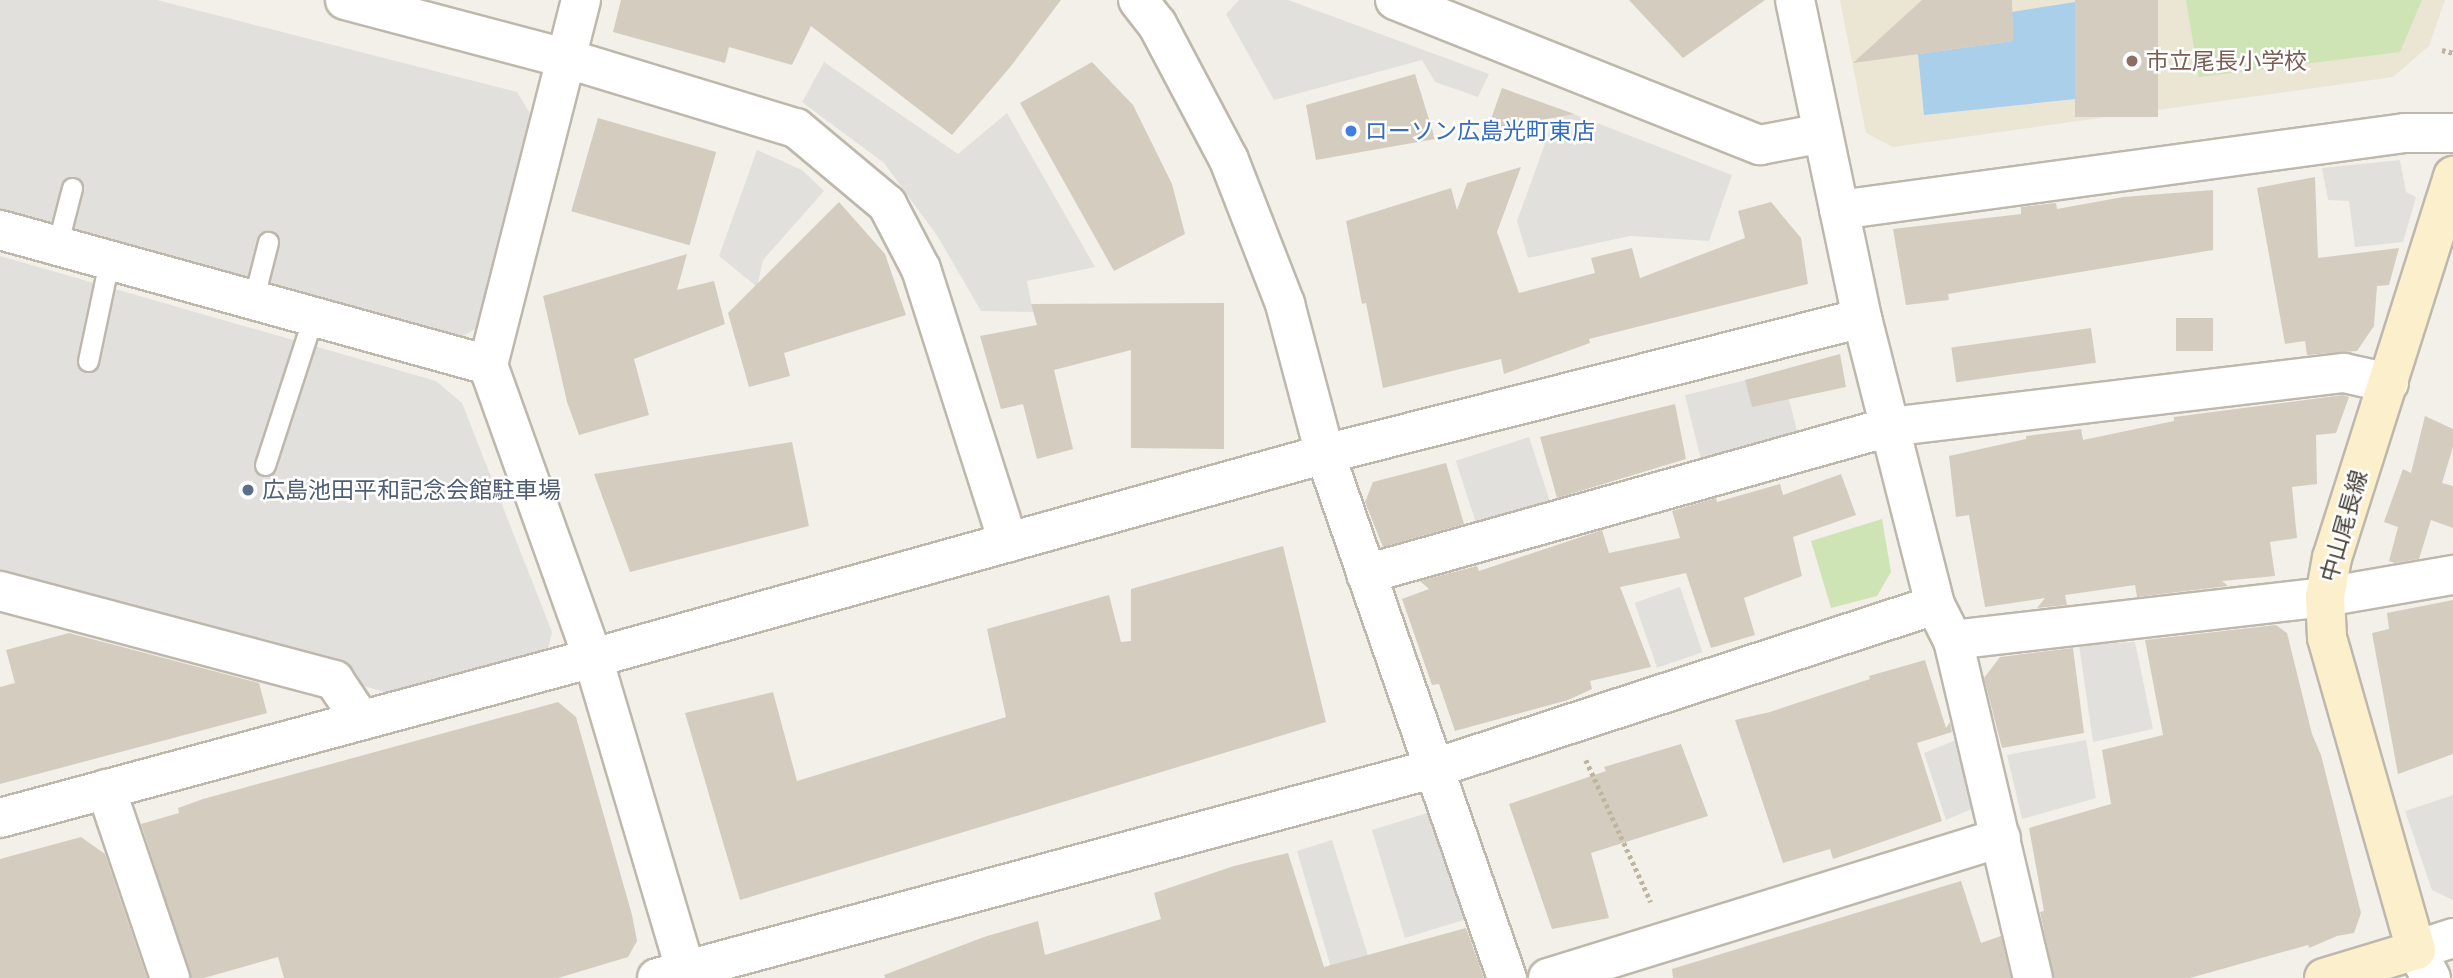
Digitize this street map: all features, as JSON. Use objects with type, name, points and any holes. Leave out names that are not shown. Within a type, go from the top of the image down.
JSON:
[{"type":"main road","name":"中山尾長線","points":[[2424,964],[2327,637],[2325,597],[2332,558],[2453,176]]},
{"type":"main road","points":[[2324,978],[2424,964]]},
{"type":"street","points":[[345,0],[565,58],[796,128],[887,204],[921,269],[1008,542]]},
{"type":"street","points":[[581,0],[488,365],[593,658],[676,975],[1432,769],[1935,605]]},
{"type":"street","points":[[1138,0],[1157,24],[1229,160],[1286,304],[1325,454],[1432,769],[1507,978]]},
{"type":"street","points":[[1395,0],[1760,145],[1822,133]]},
{"type":"street","points":[[1795,0],[1862,318],[1935,605],[1953,640],[2033,978]]},
{"type":"street","points":[[1839,211],[2405,132],[2453,133]]},
{"type":"street","points":[[0,230],[488,365]]},
{"type":"street","points":[[0,818],[593,658],[1325,454],[1862,318]]},
{"type":"street","points":[[1366,575],[1889,427],[2344,373],[2389,383]]},
{"type":"street","points":[[1953,640],[2325,597],[2453,575]]},
{"type":"street","points":[[0,591],[334,680],[361,720]]},
{"type":"street","points":[[106,789],[170,978]]},
{"type":"street","points":[[1548,978],[2001,838]]},
{"type":"street","points":[[2424,964],[2453,938]]},
{"type":"lane","points":[[57,246],[72,188]]},
{"type":"lane","points":[[253,301],[268,242]]},
{"type":"lane","points":[[88,361],[109,261]]},
{"type":"lane","points":[[265,465],[313,317]]},
{"type":"path","points":[[2442,50],[2453,53]]},
{"type":"path","points":[[1569,725],[1669,941]]},
{"type":"shaded area","points":[[0,0],[157,0],[517,92],[534,120],[479,327],[454,341],[0,218]]},
{"type":"shaded area","points":[[1239,0],[1288,0],[1489,74],[1478,97],[1435,82],[1422,60],[1274,100],[1226,14]]},
{"type":"shaded area","name":"市立尾長小学校","points":[[1840,0],[2445,0],[2429,46],[2393,77],[1893,147],[1866,133]]},
{"type":"shaded area","points":[[824,62],[958,154],[1007,113],[1095,267],[1027,281],[1033,312],[981,311],[938,237],[884,163],[802,102]]},
{"type":"shaded area","points":[[1558,108],[1732,175],[1709,241],[1630,236],[1528,258],[1517,221]]},
{"type":"shaded area","points":[[757,150],[802,170],[824,191],[763,260],[757,287],[719,256]]},
{"type":"shaded area","points":[[2400,160],[2406,192],[2416,197],[2403,242],[2355,247],[2349,201],[2328,200],[2322,168]]},
{"type":"shaded area","name":"広島池田平和記念会館駐車場","points":[[0,256],[436,381],[462,403],[552,632],[544,666],[401,697],[0,578]]},
{"type":"shaded area","points":[[1782,371],[1798,434],[1701,458],[1685,395]]},
{"type":"shaded area","points":[[1529,437],[1552,506],[1478,530],[1456,461]]},
{"type":"shaded area","points":[[1680,587],[1702,652],[1657,668],[1635,603]]},
{"type":"shaded area","points":[[2135,642],[2153,729],[2093,742],[2079,645]]},
{"type":"shaded area","points":[[1956,740],[1974,808],[1946,820],[1924,753]]},
{"type":"shaded area","points":[[2086,740],[2096,798],[2022,819],[2007,755]]},
{"type":"shaded area","points":[[2453,795],[2453,900],[2432,890],[2405,811]]},
{"type":"shaded area","points":[[1437,810],[1470,918],[1405,938],[1372,830]]},
{"type":"shaded area","points":[[1332,840],[1375,978],[1334,978],[1297,851]]},
{"type":"green space","points":[[2186,0],[2422,0],[2400,52],[2199,77]]},
{"type":"green space","points":[[1882,519],[1891,572],[1877,596],[1831,608],[1811,541]]},
{"type":"water","points":[[2075,2],[2085,98],[1924,115],[1918,54],[2013,41],[2012,12]]},
{"type":"building","points":[[621,0],[1061,0],[1011,66],[952,135],[811,26],[792,65],[729,47],[725,63],[613,32]]},
{"type":"building","points":[[1629,0],[1765,0],[1683,58]]},
{"type":"building","points":[[1922,0],[2012,0],[2013,41],[1853,63]]},
{"type":"building","points":[[2075,0],[2158,0],[2158,117],[2075,117]]},
{"type":"building","points":[[1092,62],[1133,105],[1172,184],[1185,234],[1114,271],[1020,103]]},
{"type":"building","points":[[1415,74],[1435,139],[1316,160],[1306,105]]},
{"type":"building","points":[[1502,88],[1574,114],[1487,130]]},
{"type":"building","points":[[598,118],[716,152],[689,245],[571,211]]},
{"type":"building","points":[[1521,167],[1497,232],[1519,293],[1595,273],[1591,258],[1632,248],[1640,278],[1745,238],[1738,211],[1771,202],[1801,238],[1808,284],[1589,339],[1590,343],[1504,374],[1501,359],[1383,388],[1366,303],[1362,304],[1346,221],[1451,188],[1457,210],[1467,183]]},
{"type":"building","points":[[2315,177],[2318,258],[2399,248],[2389,285],[2377,286],[2374,326],[2357,351],[2307,355],[2305,341],[2285,344],[2257,188]]},
{"type":"building","points":[[2213,190],[2213,250],[1948,294],[1949,300],[1906,305],[1893,229],[2021,214],[2021,207],[2056,203],[2057,209],[2123,197]]},
{"type":"building","points":[[839,202],[885,254],[906,315],[784,353],[790,376],[749,387],[728,313]]},
{"type":"building","points":[[687,254],[677,290],[714,281],[725,324],[634,359],[649,415],[579,435],[567,402],[543,296]]},
{"type":"building","points":[[1224,303],[1224,449],[1131,448],[1131,350],[1054,370],[1073,449],[1037,459],[1023,404],[1001,409],[980,336],[1037,325],[1031,304]]},
{"type":"building","points":[[2176,318],[2213,318],[2213,351],[2176,351]]},
{"type":"building","points":[[2091,328],[2096,363],[1956,382],[1951,348]]},
{"type":"building","points":[[1840,354],[1846,387],[1752,407],[1745,380]]},
{"type":"building","points":[[2343,395],[2349,397],[2336,433],[2316,435],[2317,484],[2292,487],[2297,538],[2270,542],[2275,576],[2222,581],[2228,586],[2137,597],[2135,585],[2065,595],[2067,605],[2037,608],[2045,598],[1985,607],[1969,515],[1956,517],[1949,456],[2026,439],[2026,436],[2081,429],[2083,440],[2174,421],[2174,417]]},
{"type":"building","points":[[1675,404],[1686,459],[1557,498],[1540,437]]},
{"type":"building","points":[[2425,416],[2453,429],[2453,447],[2442,483],[2453,486],[2453,528],[2431,520],[2419,559],[2395,563],[2389,561],[2398,527],[2384,522],[2403,469],[2411,473]]},
{"type":"building","points":[[792,442],[809,526],[630,572],[594,474]]},
{"type":"building","points":[[1446,463],[1464,524],[1383,547],[1365,502],[1373,482]]},
{"type":"building","points":[[1841,474],[1856,515],[1793,537],[1802,576],[1744,598],[1755,635],[1711,648],[1686,573],[1620,587],[1651,667],[1590,681],[1592,689],[1568,700],[1455,731],[1439,684],[1432,685],[1402,599],[1429,589],[1420,581],[1477,566],[1479,571],[1602,530],[1609,553],[1680,538],[1672,511],[1716,498],[1717,502],[1780,484],[1783,495]]},
{"type":"building","points":[[1283,546],[1326,722],[740,900],[685,713],[773,692],[797,781],[1006,717],[987,629],[1109,595],[1121,642],[1131,641],[1131,589]]},
{"type":"building","points":[[2453,600],[2453,754],[2398,774],[2372,633],[2389,629],[2387,613]]},
{"type":"building","points":[[2276,625],[2287,633],[2312,734],[2321,755],[2361,913],[2354,933],[2337,936],[2309,948],[2308,945],[2190,978],[2054,978],[2040,912],[2044,911],[2029,828],[2111,804],[2102,750],[2163,735],[2145,640]]},
{"type":"building","points":[[69,633],[259,683],[267,713],[0,784],[0,687],[15,683],[6,650]]},
{"type":"building","points":[[2073,648],[2084,733],[2002,748],[1984,678],[2000,657]]},
{"type":"building","points":[[1925,660],[1946,728],[1950,722],[1952,732],[1917,743],[1942,821],[1833,859],[1830,849],[1783,863],[1735,720],[1770,712],[1870,679],[1869,676]]},
{"type":"building","points":[[558,702],[576,717],[632,915],[637,941],[628,957],[558,978],[284,978],[278,957],[204,978],[191,978],[141,824],[179,813],[178,808],[203,799]]},
{"type":"building","points":[[1681,744],[1708,816],[1591,853],[1609,918],[1552,929],[1509,804],[1606,771],[1604,767]]},
{"type":"building","points":[[81,837],[105,854],[147,978],[0,978],[0,859]]},
{"type":"building","points":[[1288,853],[1324,967],[1466,928],[1484,978],[885,978],[884,975],[984,937],[1038,921],[1045,955],[1161,919],[1154,893],[1234,866]]},
{"type":"building","points":[[1961,881],[1981,943],[2001,936],[2011,978],[1673,978],[1672,969]]},
{"type":"place","name":"市立尾長小学校","points":[[2132,61]]},
{"type":"place","name":"ローソン広島光町東店","points":[[1351,131]]},
{"type":"place","name":"広島池田平和記念会館駐車場","points":[[248,490]]}]
